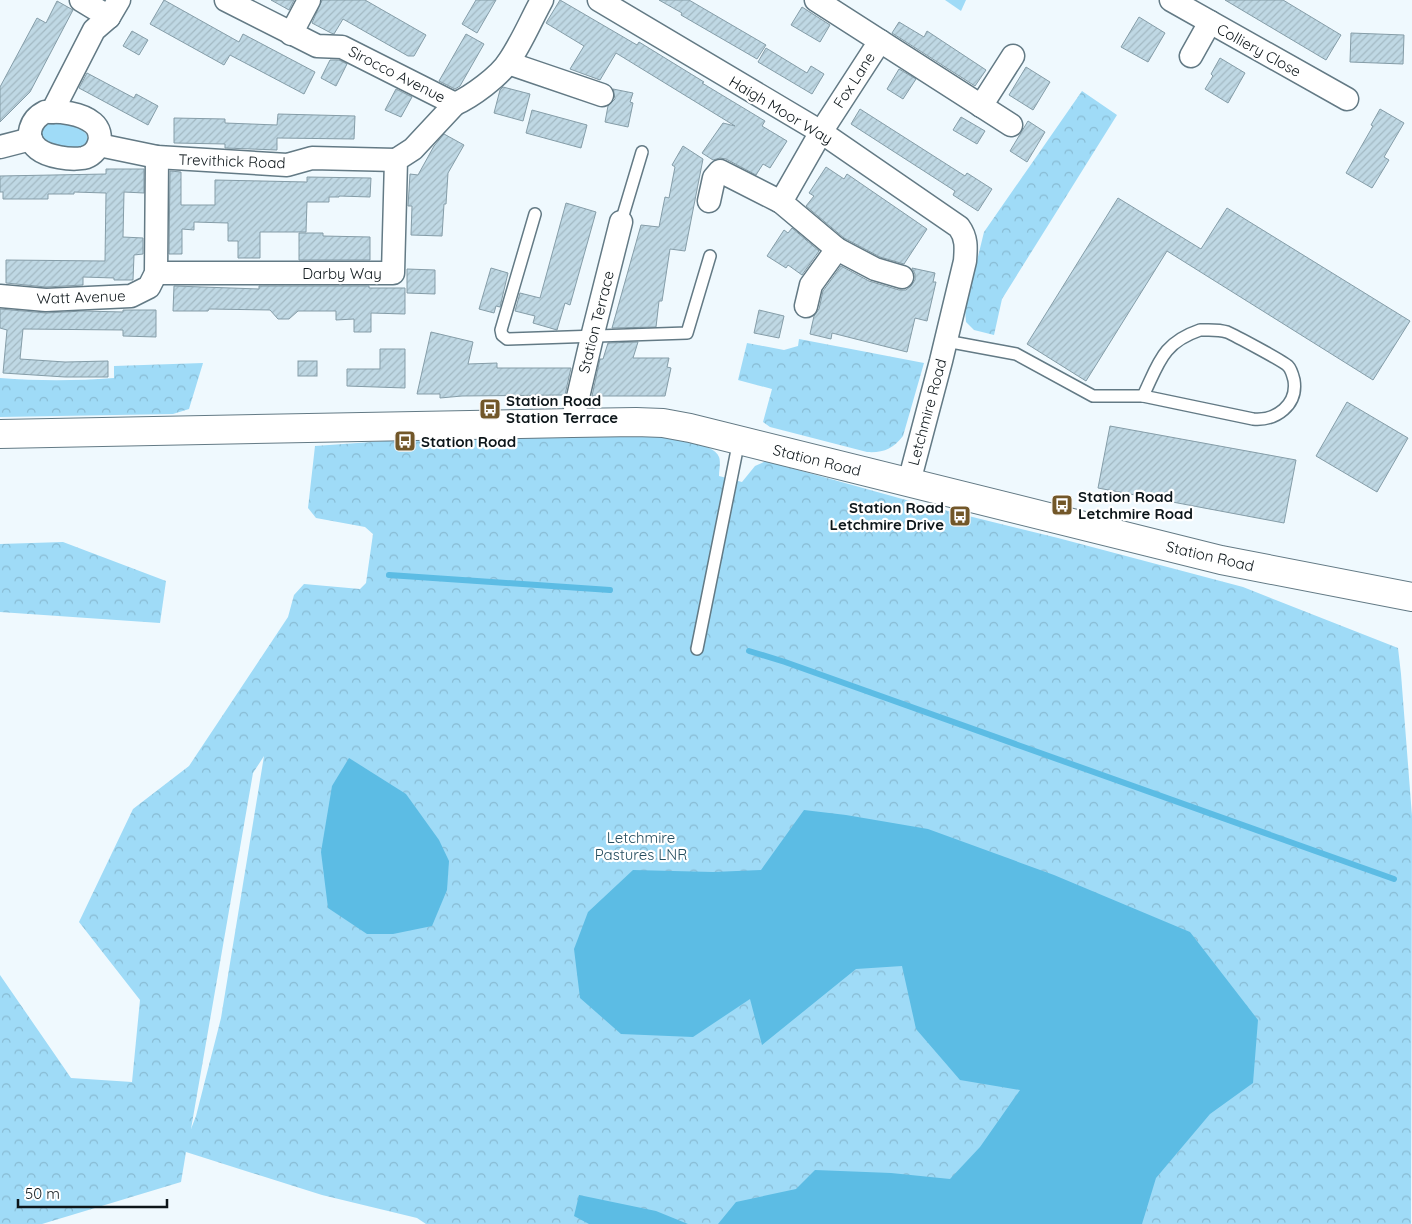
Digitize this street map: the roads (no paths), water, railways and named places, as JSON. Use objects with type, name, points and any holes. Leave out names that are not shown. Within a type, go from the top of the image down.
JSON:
[{"type":"street","points":[[52,112],[94,30],[114,8],[82,0]]},
{"type":"street","name":"Sirocco Avenue","points":[[226,0],[317,46],[342,47],[455,104],[467,99],[478,91],[508,63],[542,0]]},
{"type":"street","points":[[292,34],[309,0]]},
{"type":"street","name":"Haigh Moor Way","points":[[598,0],[821,132],[959,227]]},
{"type":"street","name":"Fox Lane","points":[[781,202],[821,132],[880,41],[818,0]]},
{"type":"street","name":"Colliery Close","points":[[1171,0],[1347,99]]},
{"type":"street","points":[[1191,56],[1210,22]]},
{"type":"street","points":[[880,41],[1011,125]]},
{"type":"street","points":[[981,106],[1013,56]]},
{"type":"street","points":[[508,63],[602,95]]},
{"type":"street","points":[[396,160],[413,149],[455,104]]},
{"type":"street","points":[[45,112],[52,112],[69,113],[91,121],[99,131],[99,144],[91,155],[85,158],[67,158],[38,150],[31,139],[30,132],[34,120],[45,112]]},
{"type":"street","points":[[0,147],[31,139]]},
{"type":"street","name":"Trevithick Road","points":[[99,144],[157,158],[287,165],[312,158],[396,160]]},
{"type":"street","points":[[156,273],[157,158]]},
{"type":"street","name":"Darby Way","points":[[156,273],[393,273],[396,160]]},
{"type":"street","points":[[709,201],[714,178],[720,171],[781,202],[837,248],[874,269],[902,278]]},
{"type":"street","name":"Station Terrace","points":[[572,423],[622,222]]},
{"type":"street","name":"Letchmire Road","points":[[908,482],[946,341],[965,261],[966,244],[963,232],[959,227]]},
{"type":"street","points":[[806,306],[811,284],[837,248]]},
{"type":"street","name":"Watt Avenue","points":[[0,296],[46,300],[131,296],[149,286],[156,273]]},
{"type":"street","name":"Station Road","points":[[0,434],[572,423],[663,423],[739,440],[1221,560],[1412,597]]},
{"type":"lane","points":[[622,222],[642,152]]},
{"type":"lane","points":[[535,214],[501,329],[502,334],[507,338],[687,333],[710,256]]},
{"type":"lane","name":"Letchmire Road","points":[[946,341],[1016,354],[1094,396],[1142,396],[1261,420],[1277,416],[1284,411],[1292,398],[1294,382],[1288,366],[1228,332],[1200,330],[1174,342],[1164,351],[1142,396]]},
{"type":"lane","points":[[697,649],[739,440]]},
{"type":"waterway","points":[[389,575],[610,590]]},
{"type":"waterway","points":[[749,651],[785,662],[1394,879]]},
{"type":"place","name":"Station Road Station Terrace","points":[[490,409]]},
{"type":"place","name":"Station Road","points":[[405,441]]},
{"type":"place","name":"Station Road Letchmire Road","points":[[1062,505]]},
{"type":"place","name":"Station Road Letchmire Drive","points":[[960,516]]},
{"type":"park label","name":"Letchmire Pastures LNR","points":[[641,846]]}]
